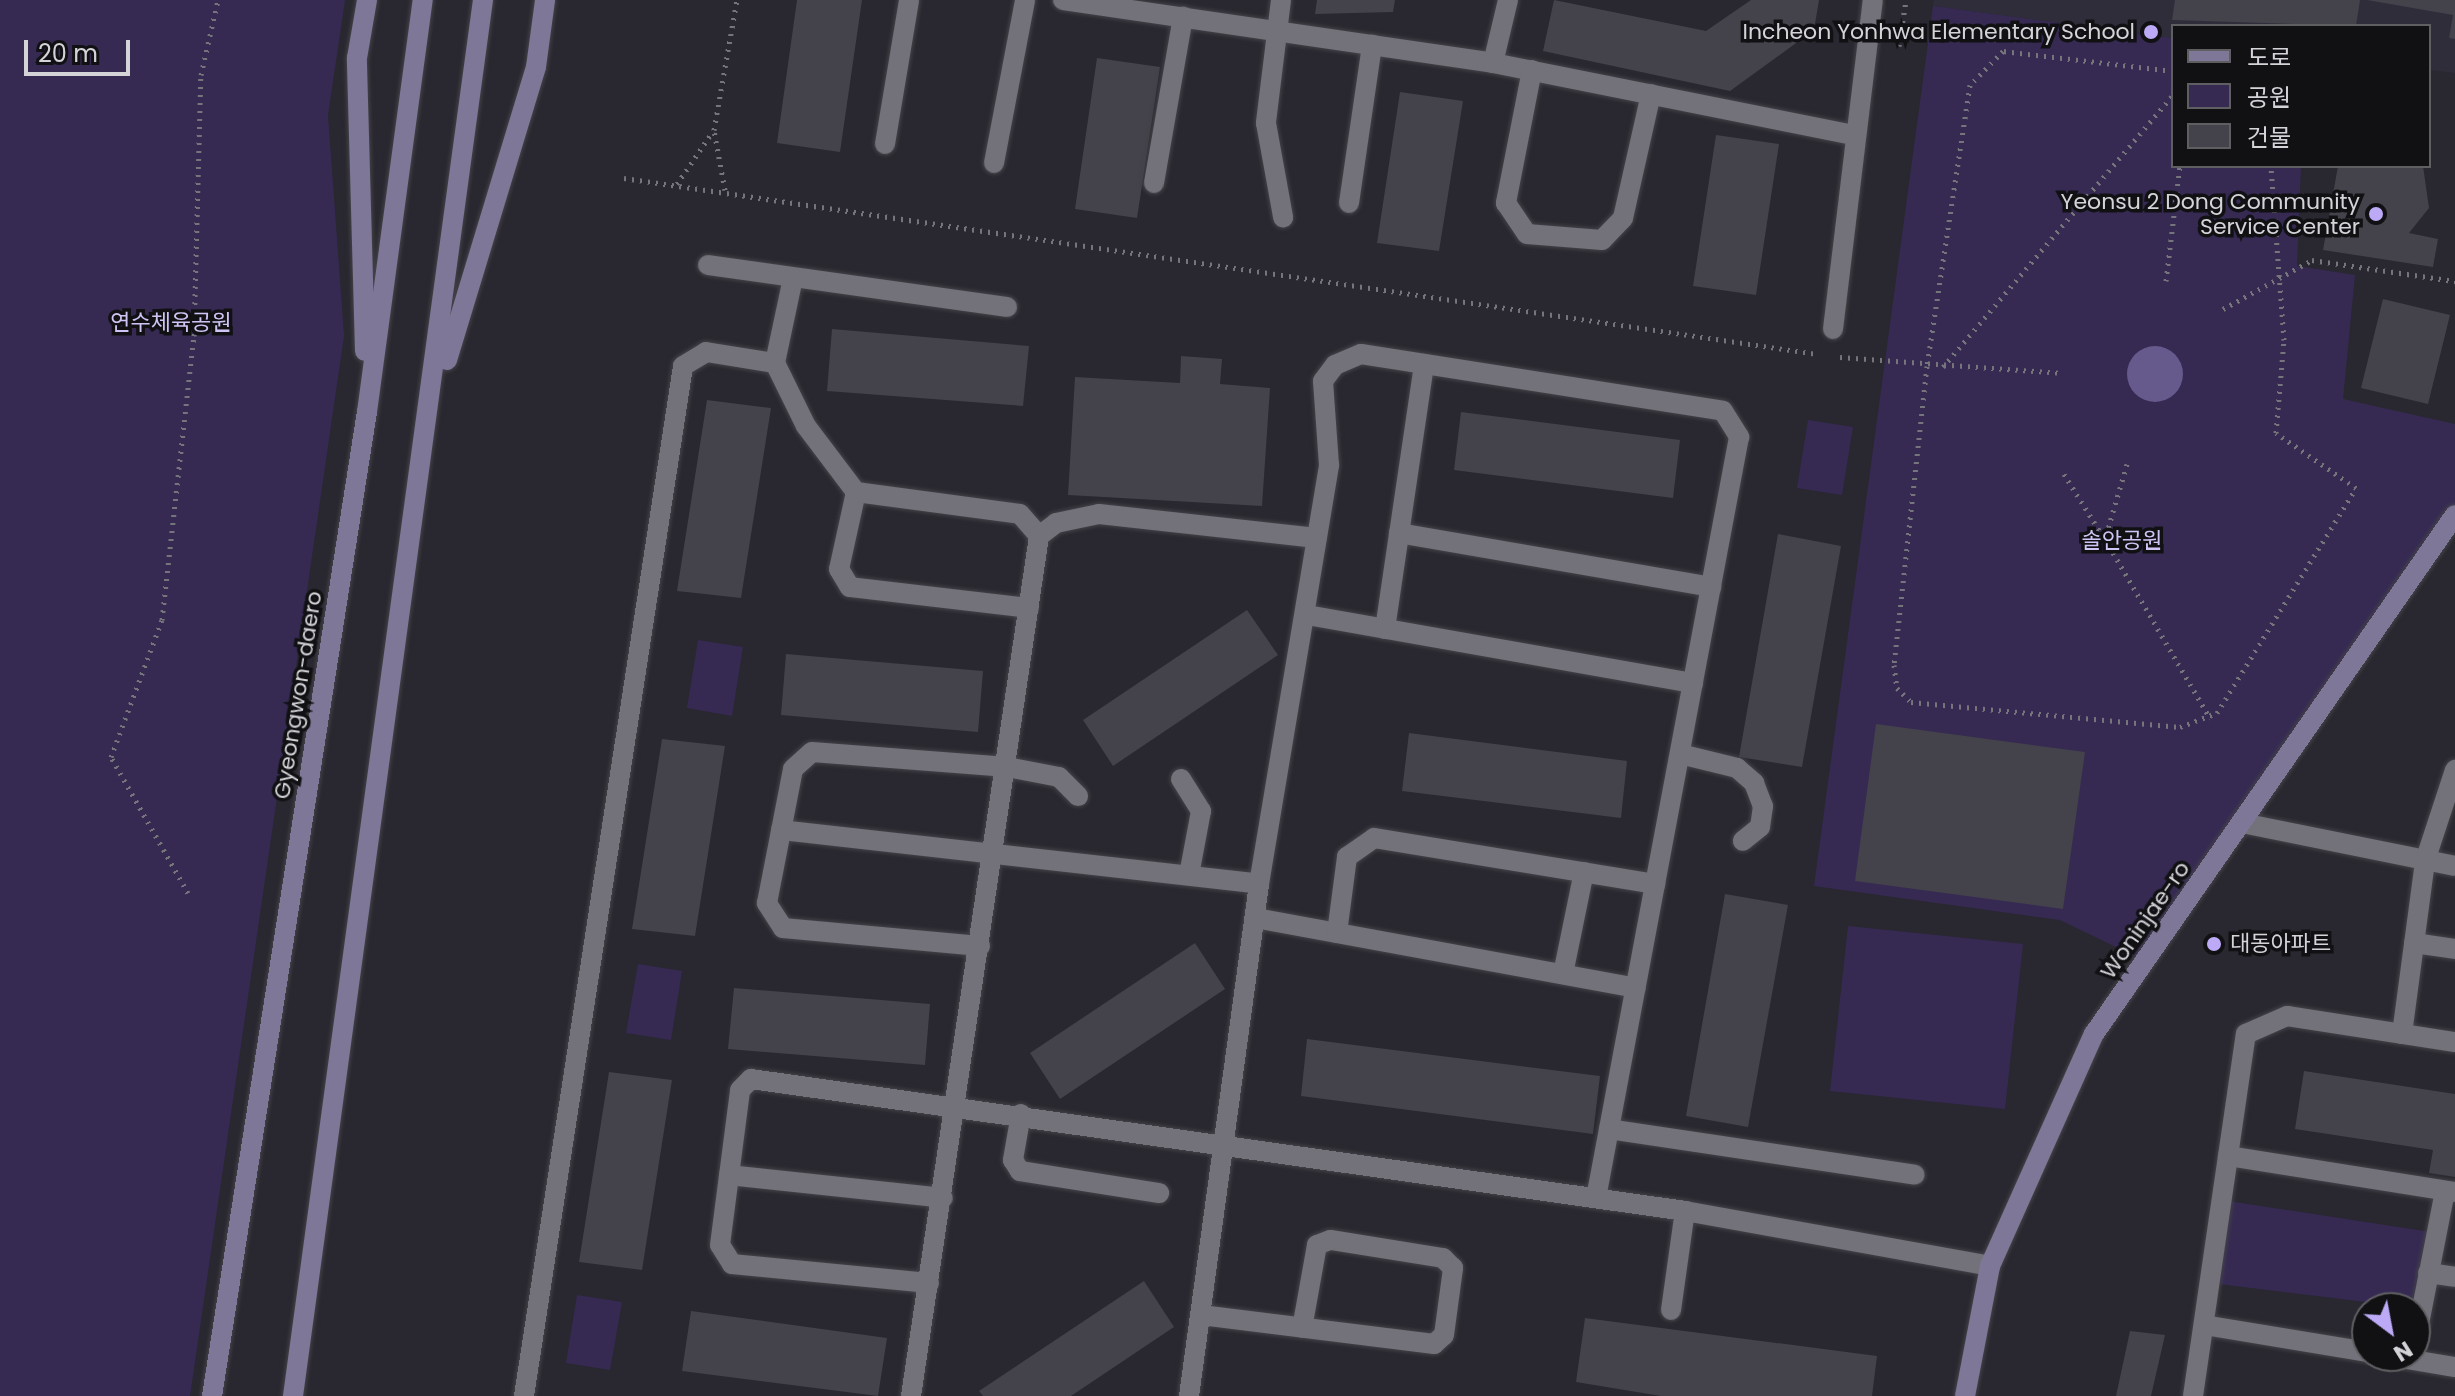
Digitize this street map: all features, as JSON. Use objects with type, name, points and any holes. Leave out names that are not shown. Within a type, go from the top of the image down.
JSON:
[{"type":"main road","points":[[367,0],[357,58],[367,412]]},
{"type":"main road","name":"Gyeongwon-daero","points":[[212,1396],[367,412],[423,0]]},
{"type":"main road","points":[[293,1396],[431,414],[483,0]]},
{"type":"main road","points":[[431,414],[536,67],[545,0]]},
{"type":"main road","name":"Woninjae-ro","points":[[1965,1396],[1990,1266],[2094,1034],[2455,515]]},
{"type":"lane","points":[[885,144],[909,0]]},
{"type":"lane","points":[[994,163],[1025,0]]},
{"type":"lane","points":[[1063,0],[1192,12],[1276,32],[1493,63],[1853,135]]},
{"type":"lane","points":[[1281,0],[1266,123],[1283,217]]},
{"type":"lane","points":[[1493,63],[1508,0]]},
{"type":"lane","points":[[1833,329],[1853,135],[1873,0]]},
{"type":"lane","points":[[1154,183],[1192,12]]},
{"type":"lane","points":[[1349,203],[1372,45]]},
{"type":"lane","points":[[1532,70],[1506,203],[1527,234],[1602,240],[1623,218],[1651,94]]},
{"type":"lane","points":[[708,265],[1007,307]]},
{"type":"lane","points":[[793,278],[775,363],[806,426],[856,492],[1020,514],[1039,536]]},
{"type":"lane","points":[[524,1396],[683,366],[706,352],[775,363]]},
{"type":"lane","points":[[1189,1396],[1259,884],[1307,615],[1329,465],[1323,381],[1335,365],[1361,354],[1723,411],[1739,437],[1596,1198]]},
{"type":"lane","points":[[1385,629],[1424,364]]},
{"type":"lane","points":[[856,492],[839,569],[850,587],[1029,608]]},
{"type":"lane","points":[[911,1396],[958,1104],[1039,536],[1056,523],[1099,514],[1317,538]]},
{"type":"lane","points":[[1399,533],[1711,587]]},
{"type":"lane","points":[[1307,615],[1693,683]]},
{"type":"lane","points":[[980,946],[783,928],[767,903],[793,769],[812,752],[1007,767],[1059,777],[1078,796]]},
{"type":"lane","points":[[1680,754],[1737,768],[1754,783],[1763,806],[1760,827],[1743,841]]},
{"type":"lane","points":[[2402,1034],[2425,861],[2455,770]]},
{"type":"lane","points":[[1181,779],[1201,811],[1189,875]]},
{"type":"lane","points":[[2242,823],[2455,866]]},
{"type":"lane","points":[[781,830],[1259,884]]},
{"type":"lane","points":[[1337,933],[1347,857],[1374,838],[1655,884]]},
{"type":"lane","points":[[1563,974],[1584,872]]},
{"type":"lane","points":[[1255,918],[1636,988]]},
{"type":"lane","points":[[2414,943],[2455,949]]},
{"type":"lane","points":[[2193,1396],[2246,1034],[2265,1020],[2287,1016],[2455,1042]]},
{"type":"lane","points":[[929,1283],[732,1264],[720,1245],[740,1090],[751,1079],[958,1104],[1224,1146],[1685,1211],[1990,1266]]},
{"type":"lane","points":[[1021,1114],[1013,1160],[1020,1171],[1159,1193]]},
{"type":"lane","points":[[1609,1129],[1915,1175]]},
{"type":"lane","points":[[2228,1156],[2450,1192],[2424,1292]]},
{"type":"lane","points":[[729,1175],[943,1198]]},
{"type":"lane","points":[[1671,1310],[1685,1211]]},
{"type":"lane","points":[[1201,1315],[1302,1328],[1434,1344],[1444,1335],[1453,1268],[1443,1258],[1330,1240],[1317,1245],[1302,1328]]},
{"type":"lane","points":[[2428,1273],[2455,1277]]},
{"type":"lane","points":[[2204,1325],[2351,1349]]},
{"type":"lane","points":[[2431,1359],[2455,1367]]},
{"type":"path","points":[[188,893],[111,757],[162,620],[194,336],[201,75],[218,0]]},
{"type":"path","points":[[725,190],[714,130],[737,0]]},
{"type":"path","points":[[2171,71],[2003,51],[1989,58],[1970,85],[1927,366],[1897,688],[1911,702],[2180,727],[2210,718],[2356,488],[2276,433],[2284,340],[2271,168]]},
{"type":"path","points":[[1943,367],[2171,97]]},
{"type":"path","points":[[677,184],[714,130]]},
{"type":"path","points":[[2166,281],[2180,168]]},
{"type":"path","points":[[624,178],[725,190],[1927,366],[2061,373]]},
{"type":"path","points":[[2223,309],[2312,260],[2455,281]]},
{"type":"path","points":[[2105,539],[2127,464]]},
{"type":"path","points":[[2064,474],[2210,718]]},
{"type":"shaded area","name":"Incheon Yonhwa Elementary School","points":[[1934,0],[2455,0],[2455,73],[2431,70],[2431,24],[2171,24],[2171,38],[1933,6]]},
{"type":"shaded area","points":[[2155,346],[2175,354],[2183,374],[2175,394],[2155,402],[2135,394],[2127,374],[2135,354]]},
{"type":"green space","name":"연수체육공원","points":[[0,0],[345,0],[328,115],[344,336],[190,1396],[0,1396]]},
{"type":"green space","name":"솔안공원","points":[[1933,6],[2171,38],[2171,168],[2301,168],[2297,266],[2355,275],[2343,399],[2455,424],[2455,515],[2145,961],[2060,920],[1814,886]]},
{"type":"green space","points":[[1808,420],[1853,427],[1842,495],[1797,488]]},
{"type":"green space","points":[[698,640],[743,647],[732,716],[687,708]]},
{"type":"green space","points":[[1848,926],[2023,944],[2005,1109],[1830,1091]]},
{"type":"green space","points":[[638,964],[682,971],[671,1040],[626,1033]]},
{"type":"green space","points":[[2222,1200],[2437,1233],[2420,1292],[2351,1292],[2351,1300],[2210,1283]]},
{"type":"green space","points":[[577,1295],[622,1302],[610,1370],[566,1363]]},
{"type":"building","points":[[797,0],[862,0],[840,152],[777,143]]},
{"type":"building","points":[[1317,0],[1395,0],[1393,12],[1315,14]]},
{"type":"building","points":[[1554,0],[1706,31],[1751,0],[1819,0],[1814,30],[1730,91],[1543,51]]},
{"type":"building","points":[[2175,0],[2360,0],[2356,24],[2172,20]]},
{"type":"building","points":[[2367,0],[2455,0],[2455,39],[2449,38],[2453,15]]},
{"type":"building","points":[[1097,58],[1160,67],[1137,218],[1075,209]]},
{"type":"building","points":[[1400,92],[1463,101],[1439,251],[1377,243]]},
{"type":"building","points":[[1716,135],[1779,144],[1756,295],[1693,286]]},
{"type":"building","name":"Yeonsu 2 Dong Community Service Center","points":[[2338,168],[2423,168],[2429,208],[2409,233],[2438,239],[2433,267],[2323,250]]},
{"type":"building","points":[[2383,299],[2450,315],[2428,404],[2361,388]]},
{"type":"building","points":[[832,329],[1029,346],[1023,406],[827,391]]},
{"type":"building","points":[[1181,356],[1222,359],[1220,384],[1270,388],[1262,506],[1068,495],[1075,377],[1180,383]]},
{"type":"building","points":[[707,400],[771,408],[741,598],[677,591]]},
{"type":"building","points":[[1461,412],[1680,440],[1673,498],[1454,470]]},
{"type":"building","points":[[1778,534],[1841,546],[1802,767],[1739,757]]},
{"type":"building","points":[[1247,610],[1278,655],[1113,766],[1083,720]]},
{"type":"building","points":[[786,654],[983,671],[978,732],[781,715]]},
{"type":"building","points":[[1876,724],[2085,752],[2063,909],[1855,881]]},
{"type":"building","points":[[1409,733],[1627,761],[1621,818],[1402,791]]},
{"type":"building","points":[[662,739],[725,746],[695,936],[632,929]]},
{"type":"building","points":[[1725,894],[1788,905],[1748,1127],[1686,1116]]},
{"type":"building","points":[[1195,943],[1225,989],[1060,1099],[1030,1053]]},
{"type":"building","points":[[734,988],[930,1004],[925,1065],[728,1049]]},
{"type":"building","points":[[1307,1039],[1600,1076],[1593,1134],[1301,1096]]},
{"type":"building","points":[[2304,1071],[2455,1094],[2455,1177],[2429,1173],[2433,1150],[2295,1129]]},
{"type":"building","points":[[609,1072],[672,1080],[642,1270],[579,1262]]},
{"type":"building","points":[[1144,1281],[1174,1327],[1071,1396],[983,1396],[979,1391]]},
{"type":"building","points":[[691,1311],[887,1338],[878,1396],[682,1371]]},
{"type":"building","points":[[1585,1318],[1877,1356],[1872,1396],[1661,1396],[1576,1382]]},
{"type":"building","points":[[2130,1331],[2165,1335],[2151,1396],[2116,1396]]},
{"type":"place","name":"Incheon Yonhwa Elementary School","points":[[2151,32]]},
{"type":"place","name":"Yeonsu 2 Dong Community Service Center","points":[[2376,214]]},
{"type":"place","name":"대동아파트","points":[[2214,944]]}]
